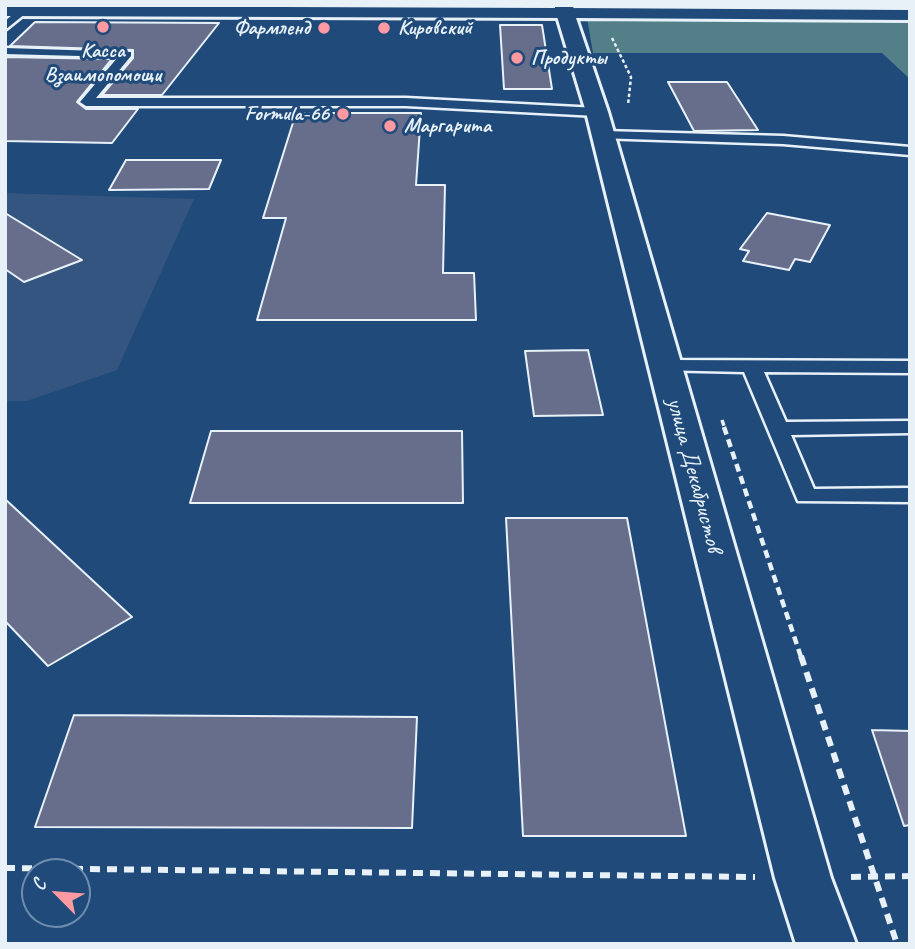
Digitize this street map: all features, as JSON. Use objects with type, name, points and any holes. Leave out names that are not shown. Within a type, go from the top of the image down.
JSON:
[{"type":"main road","points":[[5,11],[28,8],[564,9],[910,15]]},
{"type":"main road","name":"улица Декабристов","points":[[564,9],[609,127],[665,366],[803,878],[826,944]]},
{"type":"lane","points":[[5,27],[28,8]]},
{"type":"lane","points":[[5,51],[127,54],[86,102],[406,102],[609,127],[910,151]]},
{"type":"lane","points":[[665,366],[910,367]]},
{"type":"lane","points":[[752,367],[806,496],[910,495]]},
{"type":"lane","points":[[779,429],[910,427]]},
{"type":"path","points":[[609,127],[631,77],[610,33]]},
{"type":"path","points":[[704,366],[873,877],[898,944]]},
{"type":"path","points":[[5,868],[803,878],[910,876]]},
{"type":"shaded area","points":[[5,193],[194,199],[117,370],[27,401],[5,401]]},
{"type":"green space","points":[[587,18],[910,20],[910,79],[882,53],[593,53]]},
{"type":"building","points":[[35,22],[219,23],[162,95],[102,95],[133,58],[133,50],[10,46]]},
{"type":"building","points":[[500,25],[542,25],[552,89],[504,89]]},
{"type":"building","points":[[5,57],[112,59],[77,102],[86,109],[138,109],[112,143],[5,141]]},
{"type":"building","points":[[668,82],[727,82],[758,130],[694,131]]},
{"type":"building","points":[[296,113],[421,113],[416,185],[445,185],[443,273],[474,273],[476,320],[257,320],[286,218],[263,218]]},
{"type":"building","points":[[126,160],[221,160],[209,189],[109,190]]},
{"type":"building","points":[[5,213],[82,260],[24,282],[5,269]]},
{"type":"building","points":[[767,213],[830,225],[810,262],[795,259],[789,270],[743,261],[749,251],[740,249]]},
{"type":"building","points":[[588,350],[603,415],[534,416],[525,351]]},
{"type":"building","points":[[211,431],[462,431],[463,503],[190,503]]},
{"type":"building","points":[[5,499],[132,617],[48,666],[5,621]]},
{"type":"building","points":[[506,518],[627,518],[686,836],[523,836]]},
{"type":"building","points":[[74,715],[417,717],[412,828],[35,827]]},
{"type":"building","points":[[872,730],[910,731],[910,825],[904,826]]},
{"type":"place","name":"Касса Взаимопомощи","points":[[103,27]]},
{"type":"place","name":"Фармленд","points":[[324,28]]},
{"type":"place","name":"Кировский","points":[[384,28]]},
{"type":"place","name":"Продукты","points":[[517,58]]},
{"type":"place","name":"Formula-66","points":[[343,114]]},
{"type":"place","name":"Маргарита","points":[[390,126]]}]
